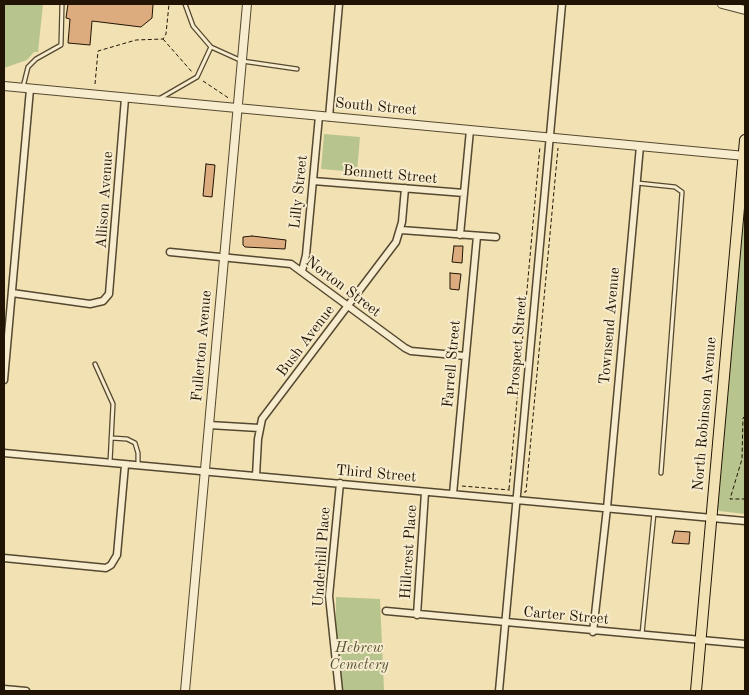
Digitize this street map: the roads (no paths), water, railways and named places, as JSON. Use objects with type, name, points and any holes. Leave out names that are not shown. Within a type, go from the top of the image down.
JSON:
[{"type":"highway","name":"North Robinson Avenue","points":[[696,691],[744,174],[745,140]]},
{"type":"street","name":"Fullerton Avenue","points":[[185,691],[247,4]]},
{"type":"street","points":[[329,117],[339,4]]},
{"type":"street","name":"Prospect Street","points":[[499,691],[562,4]]},
{"type":"street","points":[[722,4],[745,10]]},
{"type":"street","name":"South Street","points":[[4,86],[745,156]]},
{"type":"street","points":[[4,380],[26,88]]},
{"type":"street","name":"Allison Avenue","points":[[12,293],[90,304],[103,301],[109,294],[125,98]]},
{"type":"street","name":"Lilly Street","points":[[302,271],[306,255],[319,116]]},
{"type":"street","points":[[460,235],[470,130]]},
{"type":"street","name":"Townsend Avenue","points":[[593,632],[640,146]]},
{"type":"street","name":"Bennett Street","points":[[313,181],[464,194]]},
{"type":"street","name":"Bush Avenue","points":[[256,476],[259,428],[262,419],[396,242],[401,230],[405,188]]},
{"type":"street","points":[[401,230],[496,238]]},
{"type":"street","name":"Farrell Street","points":[[453,494],[477,236]]},
{"type":"street","name":"Norton Street","points":[[170,252],[285,262],[302,271],[404,348],[411,351],[465,356]]},
{"type":"street","points":[[209,424],[259,428]]},
{"type":"street","name":"Third Street","points":[[4,454],[745,521]]},
{"type":"street","points":[[4,558],[106,568],[114,561],[117,555],[125,465]]},
{"type":"street","name":"Underhill Place","points":[[339,691],[329,596],[340,484]]},
{"type":"street","name":"Hillcrest Place","points":[[417,615],[425,492]]},
{"type":"street","name":"Carter Street","points":[[386,611],[593,632],[745,644]]},
{"type":"street","points":[[4,689],[26,691]]},
{"type":"lane","points":[[26,88],[28,67],[36,59],[61,45],[62,4]]},
{"type":"lane","points":[[185,4],[193,26],[211,47],[242,61],[297,69]]},
{"type":"lane","points":[[156,101],[197,77],[211,47]]},
{"type":"lane","points":[[636,183],[675,187],[682,192],[661,473]]},
{"type":"lane","points":[[95,364],[113,404],[110,463]]},
{"type":"lane","points":[[111,438],[127,439],[135,443],[138,453],[138,466]]},
{"type":"lane","points":[[642,636],[654,513]]},
{"type":"park label","name":"Hebrew Cemetery","points":[[359,656]]}]
